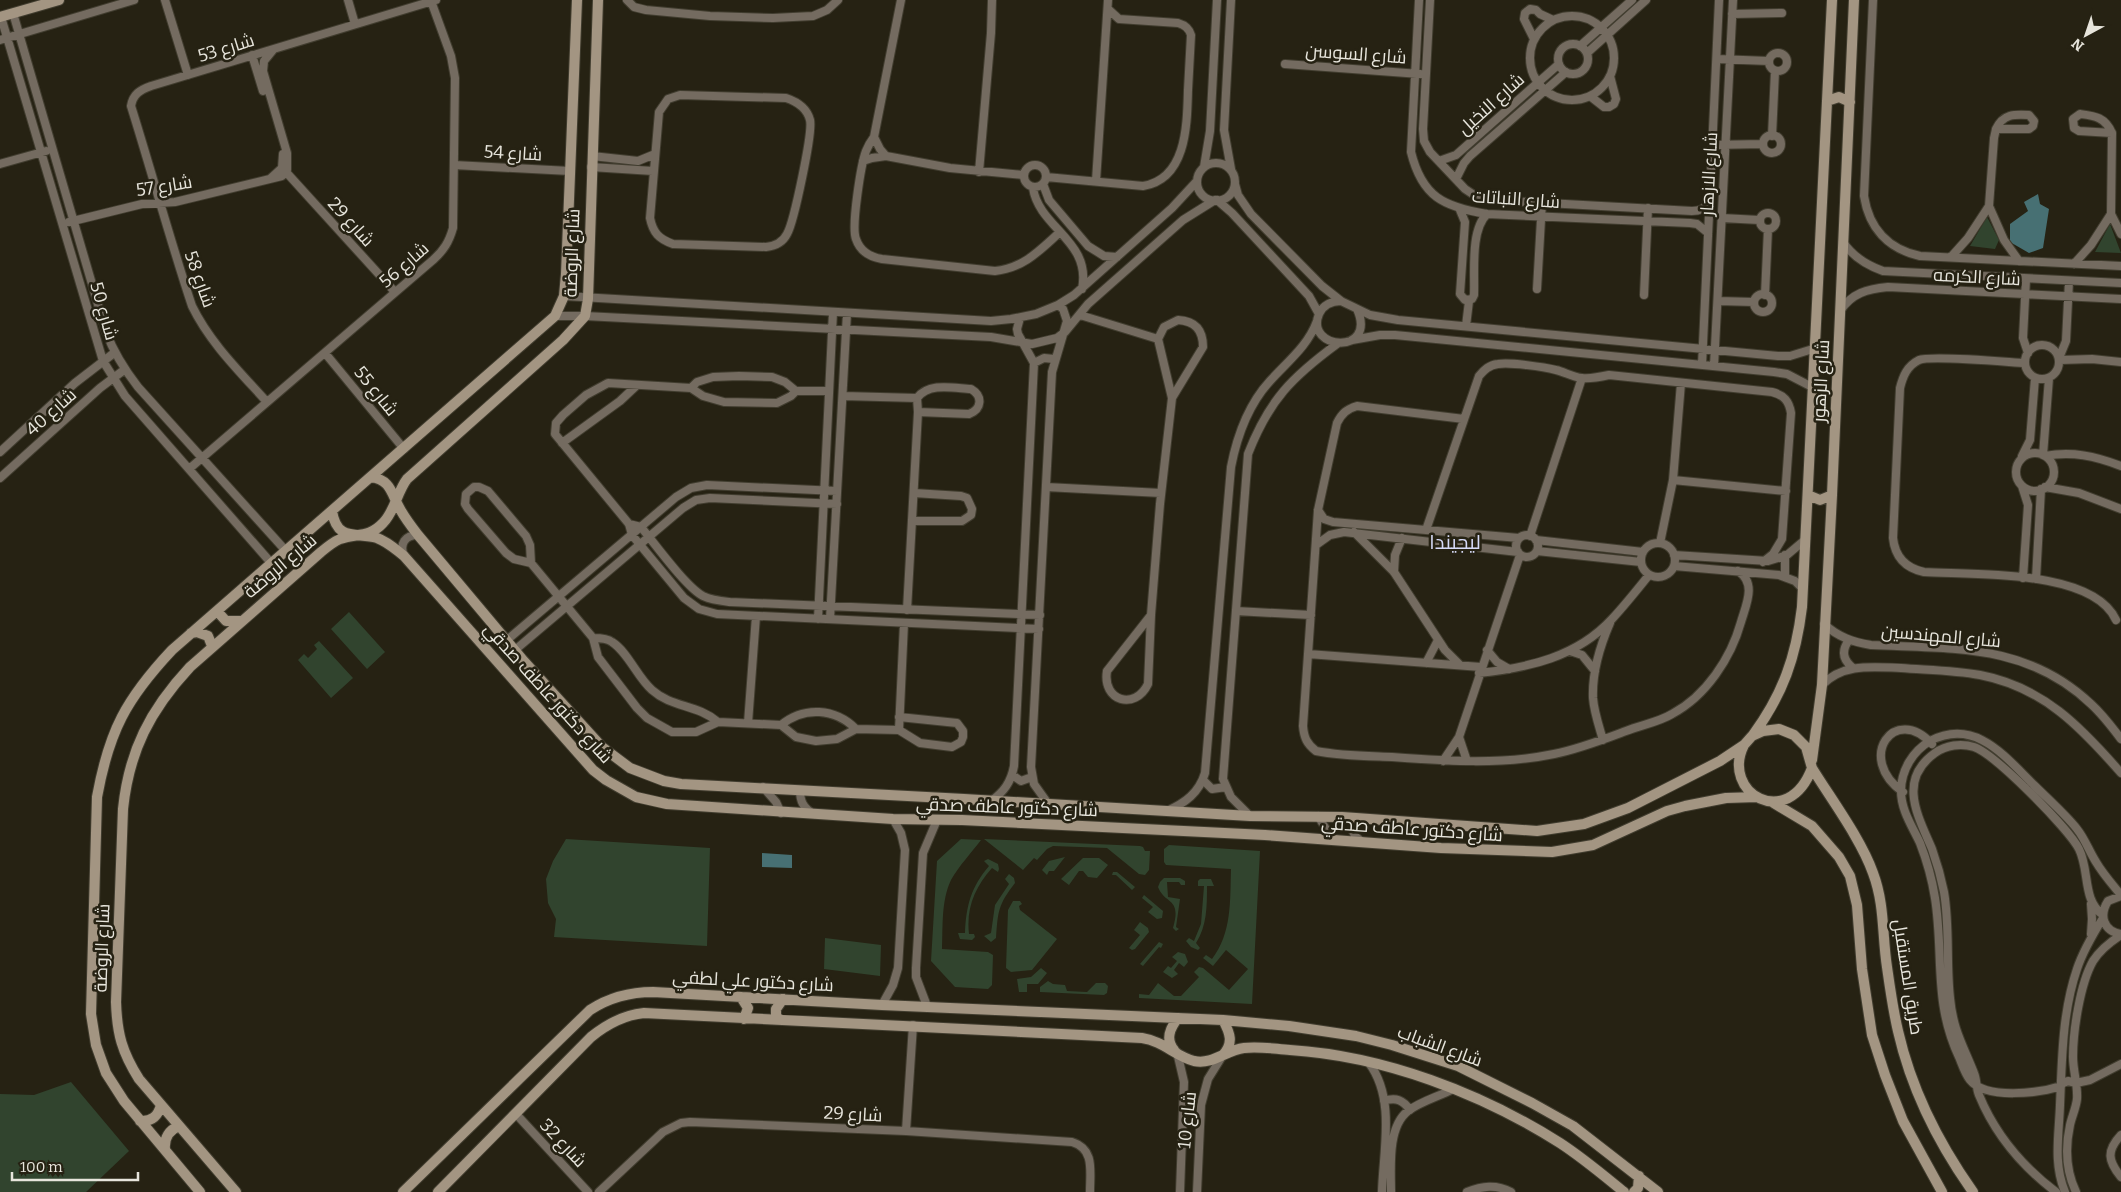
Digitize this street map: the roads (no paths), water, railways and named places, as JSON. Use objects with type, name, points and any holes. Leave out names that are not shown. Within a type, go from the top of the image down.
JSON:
[{"type":"street","points":[[0,17],[59,0]]},
{"type":"street","points":[[4,39],[134,0]]},
{"type":"street","points":[[165,0],[188,75]]},
{"type":"street","points":[[348,0],[355,24]]},
{"type":"street","name":"شارع الروضة","points":[[200,1192],[122,1099],[106,1073],[96,1045],[91,1014],[97,797],[103,764],[112,734],[129,702],[149,675],[191,633],[555,316],[564,296],[577,0]]},
{"type":"street","name":"شارع الروضة","points":[[236,1192],[139,1079],[129,1064],[117,1029],[117,983],[126,785],[132,758],[142,733],[155,709],[177,680],[212,646],[321,552],[341,539],[366,534],[382,524],[388,518],[408,479],[564,340],[585,316],[588,299],[598,0]]},
{"type":"street","points":[[628,0],[640,10],[710,16],[765,18],[813,16],[827,10],[838,0]]},
{"type":"street","points":[[901,0],[874,137],[868,146],[863,161],[854,232],[860,248],[874,257],[987,272],[1004,270],[1027,261],[1060,232]]},
{"type":"street","points":[[979,172],[991,34],[992,0]]},
{"type":"street","points":[[1096,181],[1108,0]]},
{"type":"street","points":[[564,296],[588,299],[991,321],[1020,318],[1058,304],[1082,289],[1172,208],[1197,181],[1204,167],[1210,131],[1217,0]]},
{"type":"street","points":[[1231,0],[1224,130],[1235,184],[1244,206],[1251,214],[1322,286],[1341,301],[1350,303],[1357,309],[1370,315],[1466,326],[1784,356],[1816,348]]},
{"type":"street","name":"شارع النباتات","points":[[1419,0],[1412,152],[1415,168],[1422,182],[1432,194],[1445,204],[1460,210],[1486,214],[1697,224],[1708,233]]},
{"type":"street","name":"شارع النباتات","points":[[1430,0],[1425,74],[1424,141],[1430,152],[1465,189],[1477,196],[1491,200],[1699,211],[1710,202]]},
{"type":"street","points":[[1580,46],[1632,0]]},
{"type":"street","points":[[1587,53],[1646,0]]},
{"type":"street","name":"شارع الازهار","points":[[1702,365],[1720,0]]},
{"type":"street","name":"شارع الازهار","points":[[1714,366],[1734,0]]},
{"type":"street","name":"شارع الزهور","points":[[1752,736],[1771,708],[1791,665],[1798,641],[1806,539],[1832,0]]},
{"type":"street","name":"شارع الزهور","points":[[1812,766],[1822,685],[1854,0]]},
{"type":"street","points":[[1873,0],[1864,196],[1866,208],[1877,231],[1896,248],[1920,256],[2121,266]]},
{"type":"street","name":"شارع 53","points":[[159,204],[150,164],[131,106],[132,99],[137,92],[252,55],[433,1]]},
{"type":"street","name":"شارع 56","points":[[189,469],[443,251],[450,240],[453,228],[456,90],[454,67],[433,1]]},
{"type":"street","points":[[1033,188],[1045,180],[1096,181],[1143,186],[1162,179],[1174,166],[1186,126],[1190,31],[1187,27],[1178,23],[1119,19],[1108,9]]},
{"type":"street","points":[[1534,39],[1524,19],[1525,13],[1530,9],[1536,10],[1553,20]]},
{"type":"street","name":"شارع 50","points":[[13,13],[106,332],[114,353],[124,370],[286,551]]},
{"type":"street","points":[[1732,14],[1782,13]]},
{"type":"street","points":[[1565,16],[1578,16],[1590,20],[1601,27],[1607,35],[1614,55],[1610,76],[1602,88],[1590,96],[1579,100],[1555,97],[1545,91],[1532,72],[1530,62],[1530,50],[1534,39],[1542,28],[1553,20],[1565,16]]},
{"type":"street","name":"شارع 50","points":[[0,17],[4,39],[42,152],[103,361],[125,396],[272,564]]},
{"type":"street","points":[[1106,30],[1119,19]]},
{"type":"street","points":[[1566,45],[1580,46],[1587,53],[1586,67],[1580,72],[1573,74],[1566,72],[1559,64],[1558,57],[1566,45]]},
{"type":"street","points":[[275,48],[266,57],[263,71],[287,154],[288,165],[286,172]]},
{"type":"street","points":[[1769,61],[1771,57],[1778,53],[1786,57],[1784,69],[1775,71]]},
{"type":"street","points":[[252,55],[283,154],[282,168],[270,179]]},
{"type":"street","points":[[1716,59],[1769,61]]},
{"type":"street","points":[[1769,61],[1775,71],[1772,136]]},
{"type":"street","name":"شارع السوسن","points":[[1285,64],[1425,74]]},
{"type":"street","name":"شارع النخيل","points":[[1439,160],[1456,155],[1559,64]]},
{"type":"street","name":"شارع النخيل","points":[[1456,179],[1470,156],[1566,72]]},
{"type":"street","points":[[1590,96],[1604,107],[1614,104],[1616,99],[1610,76]]},
{"type":"street","points":[[674,96],[786,98],[795,101],[803,107],[810,123],[811,132],[790,226],[787,234],[775,246],[673,244],[662,240],[655,234],[650,218],[655,154],[659,112],[662,105],[674,96]]},
{"type":"street","points":[[1827,101],[1839,97],[1850,102]]},
{"type":"street","points":[[2112,133],[2079,131],[2074,128],[2073,119],[2080,114],[2098,116],[2107,123],[2112,133],[2111,214],[2121,234]]},
{"type":"street","points":[[1996,129],[1989,206],[1998,229],[2019,261]]},
{"type":"street","points":[[1772,136],[1779,139],[1780,147],[1775,153],[1767,152],[1763,144],[1764,140],[1772,136]]},
{"type":"street","points":[[874,137],[886,156]]},
{"type":"street","points":[[1712,145],[1763,144]]},
{"type":"street","points":[[0,164],[52,149]]},
{"type":"street","points":[[592,156],[638,161],[655,154]]},
{"type":"street","points":[[863,161],[886,156],[979,172],[1023,175]]},
{"type":"street","points":[[1204,167],[1218,163],[1225,165],[1231,170]]},
{"type":"street","name":"شارع 54","points":[[454,165],[570,171]]},
{"type":"street","points":[[1082,289],[1083,268],[1078,254],[1038,204],[1033,188],[1026,184],[1023,175],[1027,167],[1036,165],[1043,169],[1049,200],[1079,235],[1098,254],[1117,258]]},
{"type":"street","points":[[591,167],[653,171]]},
{"type":"street","name":"شارع 57","points":[[62,224],[142,204],[175,202],[278,178],[286,172]]},
{"type":"street","name":"شارع 29","points":[[286,172],[395,292]]},
{"type":"street","points":[[1197,181],[1202,194],[1216,200],[1232,214],[1309,296],[1319,317],[1320,330],[1326,339],[1337,344]]},
{"type":"street","points":[[555,316],[991,337],[1024,344],[1049,341],[1065,332],[1088,304],[1183,220],[1216,200],[1229,195],[1235,184]]},
{"type":"street","points":[[1537,289],[1542,202]]},
{"type":"street","name":"شارع 58","points":[[159,204],[190,299],[199,320],[216,345],[267,402]]},
{"type":"street","points":[[1951,257],[1968,238],[1989,206]]},
{"type":"street","points":[[1644,294],[1648,208]]},
{"type":"street","points":[[1460,210],[1465,222],[1460,294],[1465,300],[1469,301]]},
{"type":"street","points":[[1759,220],[1765,213],[1774,215],[1776,224],[1768,230]]},
{"type":"street","points":[[1466,326],[1469,301],[1474,295],[1477,230],[1482,218],[1486,214]]},
{"type":"street","points":[[2074,264],[2091,245],[2111,214]]},
{"type":"street","points":[[1722,218],[1759,220]]},
{"type":"street","points":[[1759,220],[1760,225],[1768,230]]},
{"type":"street","points":[[1765,295],[1768,230]]},
{"type":"street","points":[[1070,242],[1079,235]]},
{"type":"street","name":"شارع الكرمه","points":[[1843,242],[1859,260],[1883,271],[2121,283]]},
{"type":"street","points":[[1707,258],[1720,258]]},
{"type":"street","points":[[2026,279],[2023,338],[2028,353]]},
{"type":"street","points":[[2059,359],[2056,352],[2045,345],[2038,345],[2028,353],[2025,363],[2026,369],[2035,378],[2042,380],[2056,374],[2066,341],[2069,281]]},
{"type":"street","name":"شارع الكرمه","points":[[1840,311],[1847,300],[1874,288],[2121,299]]},
{"type":"street","points":[[1754,302],[1756,298],[1765,295]]},
{"type":"street","points":[[1754,302],[1758,310],[1762,312],[1770,309],[1771,300],[1765,295]]},
{"type":"street","points":[[1167,811],[1189,799],[1203,780],[1233,454],[1241,428],[1253,404],[1268,382],[1305,343],[1326,305],[1341,301]]},
{"type":"street","points":[[1718,301],[1754,302]]},
{"type":"street","points":[[1049,805],[1038,792],[1032,777],[1052,372],[1054,359],[1065,332],[1067,321],[1066,315],[1058,304]]},
{"type":"street","points":[[1350,341],[1359,332],[1361,327],[1357,309]]},
{"type":"street","points":[[818,619],[833,312]]},
{"type":"street","points":[[830,620],[847,313]]},
{"type":"street","points":[[1080,315],[1158,339]]},
{"type":"street","points":[[991,802],[1004,790],[1012,775],[1021,628],[1034,363],[1020,340],[1017,329],[1020,318]]},
{"type":"street","points":[[1152,615],[1107,671],[1108,688],[1113,695],[1121,699],[1129,700],[1138,697],[1144,692],[1148,684],[1161,493],[1172,398],[1158,339],[1164,327],[1178,320],[1187,321],[1194,324],[1200,331],[1203,347],[1172,398]]},
{"type":"street","points":[[1250,816],[1231,797],[1224,778],[1248,454],[1263,419],[1290,382],[1307,366],[1337,344],[1380,334],[1787,374],[1814,388]]},
{"type":"street","name":"شارع 40","points":[[0,452],[75,383],[114,353]]},
{"type":"street","name":"شارع 55","points":[[325,353],[404,449]]},
{"type":"street","points":[[1034,363],[1044,358],[1054,359]]},
{"type":"street","points":[[2025,363],[1931,358],[1922,359],[1907,370],[1902,378],[1900,388],[1894,548],[1898,557],[1905,565],[1914,570],[2036,579],[2064,583],[2090,594],[2116,620]]},
{"type":"street","points":[[2059,359],[2092,359],[2121,362]]},
{"type":"street","points":[[1426,530],[1479,376],[1486,368],[1497,364],[1557,370],[1582,378],[1609,376],[1772,392],[1786,398],[1791,413],[1782,539],[1773,554],[1763,562]]},
{"type":"street","name":"شارع 40","points":[[0,478],[124,370]]},
{"type":"street","points":[[690,388],[697,382],[713,376],[739,376],[772,377],[785,382],[796,391]]},
{"type":"street","points":[[1537,551],[1533,538],[1582,378]]},
{"type":"street","points":[[2023,578],[2028,505],[2016,471],[2030,440],[2035,378]]},
{"type":"street","points":[[2043,488],[2050,483],[2054,471],[2044,455],[2049,378]]},
{"type":"street","points":[[1660,543],[1673,480],[1681,382]]},
{"type":"street","points":[[830,391],[796,391],[785,400],[770,404],[717,401],[703,396],[690,388],[608,383],[586,395],[556,423],[555,434],[629,524],[632,535],[640,545],[691,604],[707,612],[830,620],[1039,629]]},
{"type":"street","points":[[562,443],[620,401],[636,386]]},
{"type":"street","points":[[843,396],[917,398],[927,389],[934,387],[972,389],[979,397],[980,402],[974,412],[969,414],[918,412]]},
{"type":"street","points":[[907,610],[918,412],[917,398]]},
{"type":"street","points":[[1464,419],[1358,406],[1349,409],[1337,423],[1318,510],[1303,726],[1304,736],[1308,745],[1316,751],[1443,761],[1526,758],[1572,750],[1672,714],[1694,698],[1712,679],[1727,657],[1738,633],[1750,589],[1747,578],[1741,571]]},
{"type":"street","points":[[2020,460],[2027,454],[2035,453],[2044,455],[2088,455],[2121,466]]},
{"type":"street","points":[[371,477],[385,481],[394,493],[396,501]]},
{"type":"street","points":[[1673,480],[1786,491]]},
{"type":"street","points":[[2020,482],[2029,490],[2043,488],[2080,493],[2121,509]]},
{"type":"street","points":[[506,640],[676,497],[691,488],[699,486],[837,491]]},
{"type":"street","points":[[530,563],[530,545],[526,536],[488,492],[479,487],[469,490],[465,499],[468,509],[506,554],[514,559],[530,563],[593,638],[596,652],[603,666],[647,718],[672,732],[684,734],[706,729],[718,722],[781,725],[796,736],[816,741],[837,739],[856,729],[899,730],[926,745],[952,747],[957,745],[963,737],[963,731],[957,723],[900,716]]},
{"type":"street","points":[[1046,487],[1161,493]]},
{"type":"street","points":[[2036,579],[2043,488]]},
{"type":"street","points":[[912,522],[962,522],[967,519],[972,509],[967,498],[961,496],[914,493]]},
{"type":"street","points":[[1808,495],[1820,500],[1832,495]]},
{"type":"street","points":[[515,650],[690,503],[703,498],[837,504]]},
{"type":"street","name":"شارع دكتور عاطف صدقي","points":[[396,501],[418,535],[506,640],[602,747],[630,768],[655,779],[681,784],[1250,816],[1318,816],[1537,831],[1584,824],[1628,808],[1720,761],[1744,746]]},
{"type":"street","points":[[1318,510],[1320,515],[1328,521],[1533,538],[1642,552]]},
{"type":"street","points":[[332,511],[337,526],[350,535],[357,536]]},
{"type":"street","points":[[1344,532],[1345,523]]},
{"type":"street","points":[[629,524],[641,527],[690,585],[703,596],[730,602],[1040,615]]},
{"type":"street","points":[[1316,545],[1330,535],[1354,532],[1519,554],[1528,557],[1537,551],[1641,562]]},
{"type":"street","points":[[1354,532],[1394,572],[1438,640],[1460,665]]},
{"type":"street","points":[[404,556],[402,546],[404,541],[412,535],[418,535]]},
{"type":"street","name":"شارع دكتور عاطف صدقي","points":[[357,536],[376,538],[385,542],[404,556],[580,758],[606,780],[628,793],[652,802],[781,813],[1361,841],[1441,848],[1552,852],[1593,845],[1667,811],[1685,806],[1726,798],[1757,797]]},
{"type":"street","points":[[1394,572],[1395,555],[1402,538]]},
{"type":"street","points":[[1443,761],[1459,737],[1519,554],[1516,545],[1519,538]]},
{"type":"street","points":[[1674,555],[1763,562],[1785,555],[1806,539]]},
{"type":"street","points":[[1660,543],[1666,545],[1674,555],[1674,566],[1666,575],[1661,577],[1649,575],[1642,567],[1641,562],[1642,552],[1650,545],[1660,543]]},
{"type":"street","points":[[1785,555],[1785,576]]},
{"type":"street","points":[[1741,571],[1744,560]]},
{"type":"street","points":[[1674,566],[1785,576],[1795,581],[1803,589]]},
{"type":"street","points":[[1308,654],[1460,665],[1480,670],[1511,670],[1534,665],[1570,651],[1594,635],[1611,621],[1649,575]]},
{"type":"street","points":[[216,611],[226,621],[241,621]]},
{"type":"street","points":[[1236,611],[1311,615]]},
{"type":"street","points":[[748,723],[756,616]]},
{"type":"street","points":[[1603,740],[1593,699],[1601,645],[1611,621]]},
{"type":"street","points":[[899,730],[904,623]]},
{"type":"street","name":"شارع المهندسين","points":[[1824,624],[1832,631],[1849,640],[1871,645],[1971,650],[2017,659],[2048,673],[2071,687],[2092,704],[2121,739]]},
{"type":"street","points":[[191,633],[203,633],[208,636],[212,646]]},
{"type":"street","points":[[593,638],[612,641],[645,683],[662,698],[672,703],[701,710],[718,722]]},
{"type":"street","points":[[1426,663],[1438,640]]},
{"type":"street","points":[[1849,640],[1844,647],[1843,655],[1846,662],[1853,668]]},
{"type":"street","points":[[1487,650],[1497,662],[1511,670]]},
{"type":"street","points":[[1570,651],[1582,655],[1596,671]]},
{"type":"street","name":"شارع المهندسين","points":[[1822,685],[1829,678],[1853,668],[1866,666],[1956,671],[1981,675],[2009,683],[2046,700],[2074,721],[2117,763],[2121,773]]},
{"type":"street","points":[[781,725],[798,714],[819,712],[840,716],[856,729]]},
{"type":"street","points":[[1772,802],[1788,799],[1800,790],[1805,784],[1812,766],[1806,746],[1794,735],[1787,731],[1771,729],[1752,736],[1744,746],[1739,759],[1740,774],[1746,787],[1757,797],[1772,802],[1812,826],[1839,857],[1850,876],[1857,905],[1862,969],[1872,1036],[1903,1121],[1942,1192]]},
{"type":"street","points":[[1913,798],[1892,783],[1883,770],[1880,754],[1885,739],[1891,733],[1907,730],[1923,735],[1938,751]]},
{"type":"street","points":[[2056,1192],[2032,1172],[2010,1148],[1992,1120],[1976,1085],[1967,1075],[1949,1036],[1932,880],[1927,862],[1905,812],[1901,791],[1904,771],[1921,747],[1952,734],[1975,737],[1996,748],[2079,831],[2095,861],[2121,895],[2108,901],[2103,916],[2077,968],[2073,984],[2062,1044],[2060,1105],[2056,1146],[2065,1192]]},
{"type":"street","points":[[1459,737],[1461,750],[1467,761]]},
{"type":"street","points":[[1946,999],[1947,927],[1944,891],[1936,860],[1913,798],[1916,776],[1921,766],[1938,751],[1959,745],[1980,750],[1994,759],[2075,841],[2084,861],[2090,902],[2092,928],[2087,947]]},
{"type":"street","name":"طريق المستقبل","points":[[1812,766],[1859,843],[1873,872],[1880,896],[1885,931],[1886,964],[1896,1022],[1906,1059],[1928,1116],[1949,1156],[1973,1192]]},
{"type":"street","points":[[1012,775],[1022,781],[1032,777]]},
{"type":"street","points":[[2020,784],[2026,778]]},
{"type":"street","points":[[1203,780],[1212,789],[1226,787]]},
{"type":"street","points":[[763,788],[773,797],[781,813]]},
{"type":"street","points":[[800,790],[803,805],[815,814]]},
{"type":"street","points":[[1318,816],[1326,829],[1324,840]]},
{"type":"street","points":[[882,1005],[893,985],[898,968],[905,850],[901,833],[893,819]]},
{"type":"street","points":[[1359,819],[1353,825],[1353,833],[1361,841]]},
{"type":"street","points":[[926,1006],[916,977],[916,968],[923,854],[937,820]]},
{"type":"street","points":[[2076,1192],[2069,1174],[2067,1150],[2070,1123],[2076,1105],[2073,1047],[2079,1010],[2088,973],[2101,950],[2121,935],[2110,930],[2103,916],[2090,902]]},
{"type":"street","name":"شارع دكتور علي لطفي","points":[[403,1192],[580,1018],[602,1003],[627,994],[640,992],[1178,1018]]},
{"type":"street","points":[[741,997],[748,1008],[744,1018]]},
{"type":"street","points":[[780,1020],[776,1016],[776,1009],[783,999]]},
{"type":"street","name":"شارع دكتور علي لطفي","points":[[438,1192],[591,1038],[606,1026],[623,1017],[644,1013],[913,1025],[1142,1038],[1155,1040],[1177,1052]]},
{"type":"street","points":[[1177,1052],[1169,1040],[1169,1032],[1178,1018]]},
{"type":"street","name":"شارع الشباب","points":[[1178,1018],[1289,1026],[1356,1036],[1392,1045],[1458,1066],[1563,1120],[1658,1192]]},
{"type":"street","points":[[1223,1020],[1231,1037],[1228,1050],[1223,1055]]},
{"type":"street","points":[[906,1131],[913,1025]]},
{"type":"street","name":"شارع الشباب","points":[[1177,1052],[1185,1058],[1204,1062],[1246,1048],[1283,1050],[1336,1056],[1412,1075],[1453,1089],[1528,1124],[1561,1144],[1624,1192]]},
{"type":"street","name":"شارع 10","points":[[1177,1052],[1184,1082],[1180,1192]]},
{"type":"street","name":"شارع 10","points":[[1197,1192],[1201,1105],[1208,1078],[1223,1055]]},
{"type":"street","points":[[1369,1063],[1376,1072],[1384,1101],[1391,1192]]},
{"type":"street","points":[[1976,1085],[2012,1094],[2037,1092],[2068,1081],[2076,1083],[2090,1080],[2121,1064]]},
{"type":"street","points":[[1382,1192],[1398,1123],[1410,1110],[1453,1089]]},
{"type":"street","points":[[1384,1101],[1396,1099],[1401,1101],[1410,1110]]},
{"type":"street","points":[[140,1120],[152,1120],[161,1105]]},
{"type":"street","points":[[2060,1105],[2068,1108],[2076,1105]]},
{"type":"street","name":"شارع 32","points":[[516,1114],[588,1192]]},
{"type":"street","name":"شارع 29","points":[[599,1192],[663,1132],[681,1123],[906,1131],[1061,1141],[1080,1144],[1087,1150],[1090,1158],[1090,1192]]},
{"type":"street","points":[[165,1148],[164,1143],[169,1132],[179,1126]]},
{"type":"street","points":[[2121,1135],[2113,1144],[2110,1157],[2112,1164],[2121,1177]]},
{"type":"street","points":[[1634,1192],[1638,1188],[1639,1176]]},
{"type":"street","points":[[1467,1192],[1480,1187],[1493,1186],[1511,1192]]},
{"type":"water","points":[[2038,194],[2040,204],[2049,209],[2043,248],[2029,253],[2010,242],[2010,224],[2028,211],[2024,202]]},
{"type":"water","points":[[762,853],[792,855],[792,868],[762,867]]},
{"type":"district","name":"ليجيندا","points":[[1455,542]]}]
